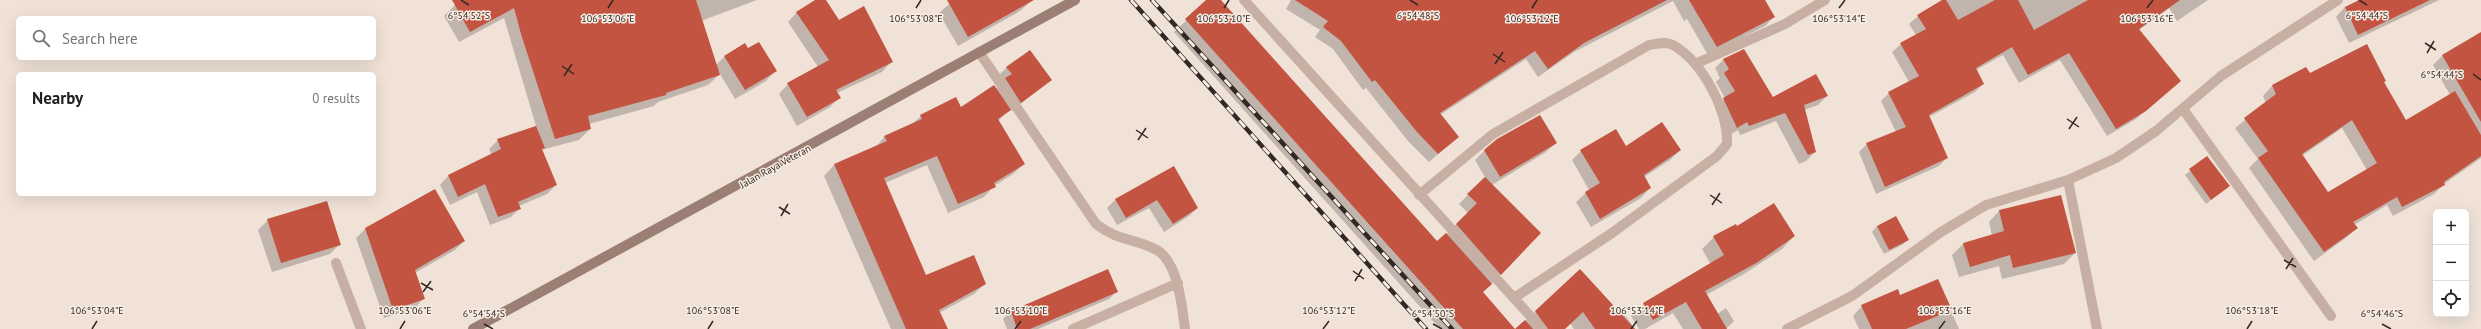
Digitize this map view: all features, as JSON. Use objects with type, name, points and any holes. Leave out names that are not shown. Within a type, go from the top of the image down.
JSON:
[{"type":"street","name":"Jalan Raya Veteran","points":[[473,329],[912,91],[979,52],[1075,0]]},
{"type":"street","points":[[1244,0],[1419,195],[1542,329]]},
{"type":"street","points":[[1697,63],[1785,24],[1825,0]]},
{"type":"street","points":[[1787,329],[1852,296],[1941,232],[1986,205],[2068,180],[2116,158],[2156,131],[2222,76],[2338,0]]},
{"type":"street","points":[[1419,195],[1493,134],[1649,46],[1665,43],[1673,45],[1697,63],[1724,115],[1727,130],[1727,144],[1717,156],[1612,233],[1514,298]]},
{"type":"street","points":[[979,52],[1096,224],[1109,234],[1155,249],[1166,258],[1178,283],[1185,329]]},
{"type":"street","points":[[2183,109],[2332,316]]},
{"type":"street","points":[[2068,180],[2097,329]]},
{"type":"street","points":[[336,263],[361,329]]},
{"type":"street","points":[[1073,329],[1178,283]]},
{"type":"building","points":[[452,0],[696,0],[720,75],[666,93],[666,95],[588,116],[591,129],[555,139],[514,8],[470,32]]},
{"type":"building","points":[[815,0],[826,0],[839,20],[864,6],[893,62],[836,90],[841,98],[807,117],[787,83],[829,60],[796,12]]},
{"type":"building","points":[[947,0],[1034,0],[968,37]]},
{"type":"building","points":[[1206,0],[1221,0],[1437,241],[1446,233],[1492,284],[1483,292],[1515,329],[1463,329],[1185,19]]},
{"type":"building","points":[[1295,0],[1667,0],[1584,43],[1548,69],[1535,51],[1440,113],[1459,137],[1438,154],[1417,132],[1375,80],[1372,82],[1341,41],[1323,27],[1328,21]]},
{"type":"building","points":[[1689,0],[1765,0],[1775,17],[1717,47]]},
{"type":"building","points":[[1942,0],[1946,0],[1958,20],[1995,0],[2018,0],[2034,30],[2088,0],[2180,0],[2139,29],[2181,81],[2146,111],[2116,129],[2069,53],[2028,75],[2012,47],[1976,68],[1984,84],[1929,115],[1948,158],[1885,187],[1866,143],[1906,127],[1888,92],[1919,76],[1900,43],[1926,29],[1917,15]]},
{"type":"building","points":[[2359,0],[2430,0],[2358,35],[2345,7]]},
{"type":"building","points":[[2481,32],[2481,122],[2442,55]]},
{"type":"building","points":[[759,42],[777,71],[745,90],[724,56],[745,43],[748,48]]},
{"type":"building","points":[[2367,44],[2386,81],[2384,82],[2406,120],[2455,91],[2481,135],[2481,156],[2444,182],[2445,185],[2402,207],[2397,197],[2353,222],[2358,228],[2324,252],[2258,158],[2268,151],[2244,118],[2276,94],[2272,85],[2306,67],[2310,73]],"holes":[[[2352,120],[2377,163],[2328,192],[2302,154]]]},
{"type":"building","points":[[1744,49],[1773,97],[1816,74],[1828,96],[1804,105],[1816,152],[1808,155],[1785,113],[1749,126],[1747,122],[1737,128],[1723,98],[1735,91],[1724,73],[1729,69],[1723,59]]},
{"type":"building","points":[[1030,50],[1052,80],[1021,103],[1005,78],[1012,74],[1006,67]]},
{"type":"building","points":[[994,85],[1011,110],[998,119],[1025,164],[994,183],[996,187],[958,204],[937,156],[884,178],[926,275],[974,255],[986,284],[939,310],[948,329],[906,329],[834,164],[887,141],[884,136],[922,119],[920,115],[956,97],[961,107]]},
{"type":"building","points":[[1540,115],[1557,143],[1500,177],[1484,150],[1497,139]]},
{"type":"building","points":[[1662,122],[1681,150],[1644,175],[1651,188],[1600,219],[1585,192],[1600,183],[1580,150],[1616,129],[1626,146]]},
{"type":"building","points":[[536,126],[545,148],[542,149],[557,185],[518,202],[521,209],[498,217],[485,184],[458,197],[448,175],[501,149],[497,139]]},
{"type":"building","points":[[2207,156],[2230,186],[2211,200],[2189,169]]},
{"type":"building","points":[[1174,166],[1198,208],[1173,224],[1157,200],[1126,218],[1115,199]]},
{"type":"building","points":[[1485,177],[1541,233],[1501,275],[1456,224],[1477,203],[1467,194]]},
{"type":"building","points":[[435,189],[465,241],[415,270],[425,299],[393,310],[365,228]]},
{"type":"building","points":[[2061,195],[2076,253],[2013,268],[2010,255],[1970,267],[1963,243],[2004,231],[1999,210]]},
{"type":"building","points":[[327,201],[341,245],[281,263],[267,219]]},
{"type":"building","points":[[1774,203],[1795,236],[1758,262],[1705,291],[1727,329],[1702,329],[1686,302],[1653,320],[1643,303],[1724,255],[1713,236],[1736,224],[1737,226]]},
{"type":"building","points":[[1896,216],[1909,240],[1889,250],[1877,226]]},
{"type":"building","points":[[1108,269],[1118,292],[1030,329],[1017,329],[1011,311]]},
{"type":"building","points":[[1580,269],[1635,329],[1595,329],[1583,312],[1565,329],[1548,329],[1535,311]]},
{"type":"building","points":[[1938,279],[1952,310],[1906,329],[1872,329],[1861,305],[1898,289],[1900,295]]},
{"type":"building","points":[[1525,320],[1533,329],[1515,329]]},
{"type":"railway","points":[[1131,0],[1426,329]]},
{"type":"railway","points":[[1152,0],[1452,329]]}]
